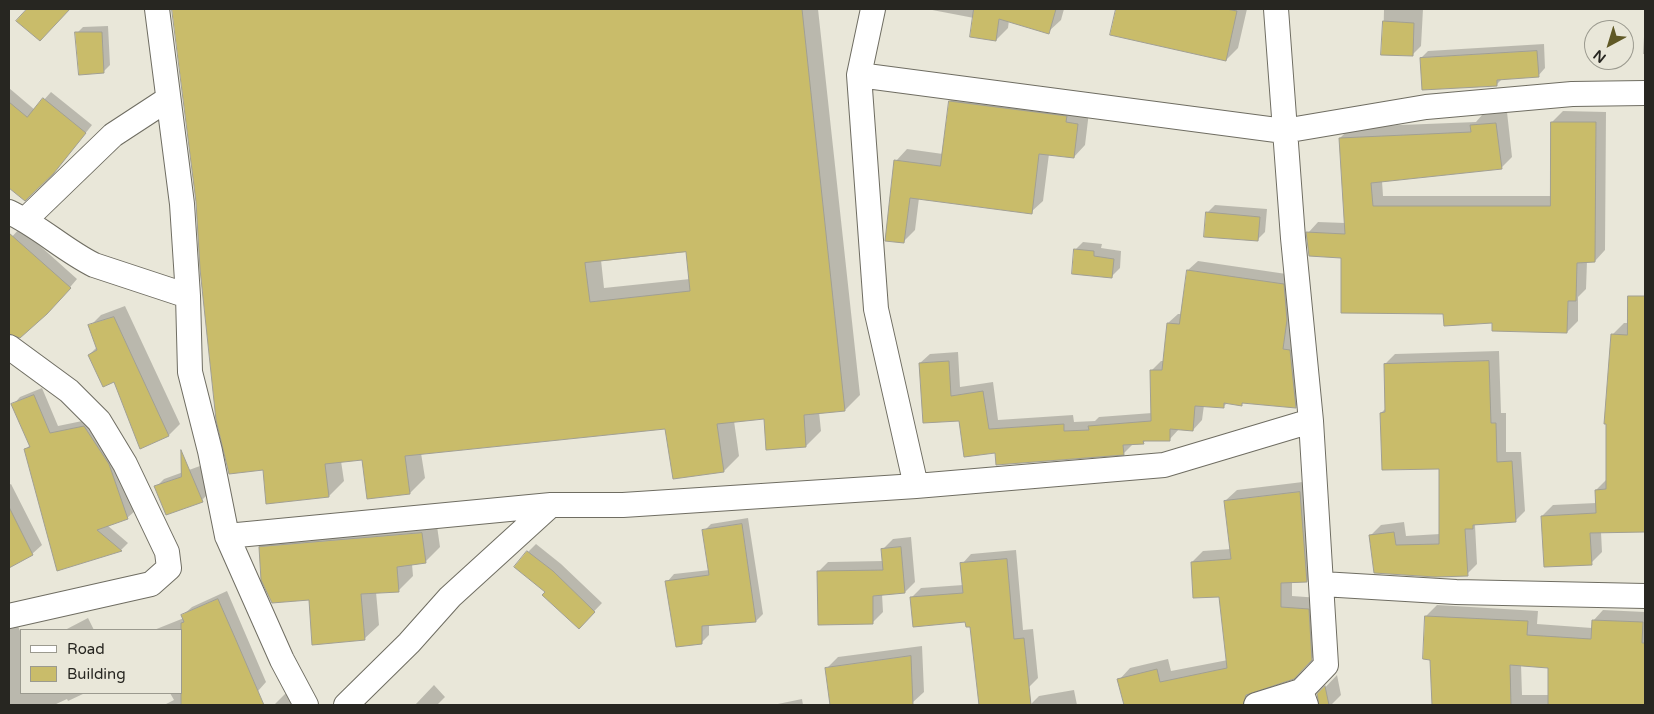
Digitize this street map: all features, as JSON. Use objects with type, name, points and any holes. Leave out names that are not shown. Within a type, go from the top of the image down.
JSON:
[{"type":"street","points":[[157,9],[182,204],[188,296],[190,372],[210,451],[227,536],[282,660],[306,705]]},
{"type":"street","points":[[873,9],[859,74],[876,309],[916,486]]},
{"type":"street","points":[[1256,705],[1303,698],[1326,665],[1310,421],[1284,131],[1276,9]]},
{"type":"street","points":[[859,74],[1284,131],[1426,107],[1572,94],[1645,93]]},
{"type":"street","points":[[168,99],[113,135],[17,215],[80,258],[94,265],[188,296]]},
{"type":"street","points":[[9,616],[151,584],[169,568],[167,552],[125,464],[99,421],[69,391],[11,354]]},
{"type":"street","points":[[227,536],[551,504],[623,505],[916,486],[1164,465],[1310,421]]},
{"type":"street","points":[[346,705],[409,643],[450,597],[551,504]]},
{"type":"street","points":[[1322,584],[1456,592],[1645,596]]},
{"type":"building","points":[[27,9],[70,9],[40,41],[16,21]]},
{"type":"building","points":[[172,9],[802,9],[845,411],[804,415],[806,447],[766,450],[764,419],[717,424],[724,472],[673,479],[665,429],[405,456],[410,494],[367,499],[362,460],[325,464],[329,497],[266,504],[263,470],[229,474],[216,420],[200,269],[196,202]],"holes":[[[686,252],[690,291],[590,302],[585,263]]]},
{"type":"building","points":[[974,9],[1056,9],[1049,34],[999,19],[996,41],[970,37]]},
{"type":"building","points":[[1116,9],[1226,9],[1237,11],[1226,61],[1110,35]]},
{"type":"building","points":[[1383,21],[1414,23],[1413,56],[1381,55]]},
{"type":"building","points":[[75,32],[102,32],[104,73],[79,75]]},
{"type":"building","points":[[1537,51],[1539,77],[1497,80],[1497,86],[1422,90],[1420,58]]},
{"type":"building","points":[[43,98],[86,133],[54,173],[25,201],[9,188],[9,102],[27,117]]},
{"type":"building","points":[[949,101],[1067,116],[1066,122],[1078,124],[1074,158],[1039,154],[1032,214],[910,198],[904,243],[885,241],[894,160],[940,166]]},
{"type":"building","points":[[1551,122],[1596,122],[1595,262],[1577,263],[1576,301],[1568,301],[1567,333],[1492,331],[1492,323],[1444,326],[1443,314],[1341,313],[1341,258],[1309,256],[1306,232],[1345,234],[1339,138],[1471,132],[1470,125],[1496,123],[1502,169],[1371,183],[1373,206],[1550,206]]},
{"type":"building","points":[[1206,212],[1260,217],[1258,241],[1204,237]]},
{"type":"building","points":[[9,233],[71,288],[47,314],[20,338],[9,334]]},
{"type":"building","points":[[1074,249],[1094,251],[1094,256],[1114,259],[1112,278],[1072,274]]},
{"type":"building","points":[[1187,270],[1284,284],[1287,320],[1283,349],[1290,350],[1296,408],[1242,403],[1242,406],[1224,403],[1224,408],[1195,406],[1193,431],[1170,429],[1170,441],[1143,441],[1144,444],[1123,445],[1124,455],[996,465],[995,453],[964,457],[959,421],[923,423],[919,363],[949,361],[951,396],[983,391],[989,429],[1064,424],[1064,431],[1089,430],[1088,426],[1151,421],[1150,370],[1162,370],[1167,323],[1179,324]]},
{"type":"building","points":[[1628,296],[1645,296],[1645,532],[1590,533],[1592,565],[1544,567],[1541,516],[1596,513],[1595,490],[1606,489],[1606,424],[1604,424],[1611,334],[1627,335]]},
{"type":"building","points":[[114,317],[169,436],[140,449],[114,382],[103,387],[88,355],[97,350],[88,325]]},
{"type":"building","points":[[1489,361],[1491,423],[1496,423],[1497,462],[1512,461],[1516,522],[1473,525],[1473,529],[1465,529],[1468,576],[1435,577],[1374,573],[1369,535],[1394,532],[1396,545],[1439,544],[1439,469],[1382,470],[1380,413],[1385,412],[1384,364]]},
{"type":"building","points":[[34,395],[50,433],[84,426],[109,464],[128,519],[97,530],[122,551],[57,571],[24,449],[30,447],[11,404]]},
{"type":"building","points":[[181,450],[203,502],[166,515],[154,486],[181,477]]},
{"type":"building","points":[[1300,492],[1307,582],[1281,583],[1281,607],[1309,609],[1312,660],[1294,679],[1246,695],[1243,705],[1124,705],[1117,679],[1157,669],[1160,682],[1227,668],[1219,597],[1193,598],[1191,562],[1231,559],[1224,501]]},
{"type":"building","points":[[9,507],[33,555],[9,568]]},
{"type":"building","points":[[742,524],[756,622],[702,626],[702,644],[676,647],[665,581],[709,575],[702,530]]},
{"type":"building","points":[[422,533],[426,563],[397,567],[399,592],[361,594],[365,640],[312,645],[309,600],[272,603],[261,580],[259,547]]},
{"type":"building","points":[[901,547],[905,593],[873,596],[873,624],[818,625],[817,571],[883,570],[881,549]]},
{"type":"building","points":[[527,551],[553,571],[595,612],[579,629],[542,595],[545,592],[514,567]]},
{"type":"building","points":[[1007,559],[1014,639],[1024,638],[1031,705],[979,705],[970,627],[966,627],[965,622],[913,627],[910,597],[963,593],[960,563]]},
{"type":"building","points":[[218,599],[264,705],[181,705],[181,623],[184,622],[181,615]]},
{"type":"building","points":[[1425,616],[1528,621],[1527,635],[1591,639],[1592,620],[1643,622],[1642,643],[1645,643],[1645,705],[1548,705],[1548,668],[1510,665],[1511,705],[1432,705],[1430,660],[1423,659]]},
{"type":"building","points":[[911,656],[913,705],[830,705],[825,668]]},
{"type":"building","points":[[1325,686],[1329,705],[1319,705],[1317,694]]}]
